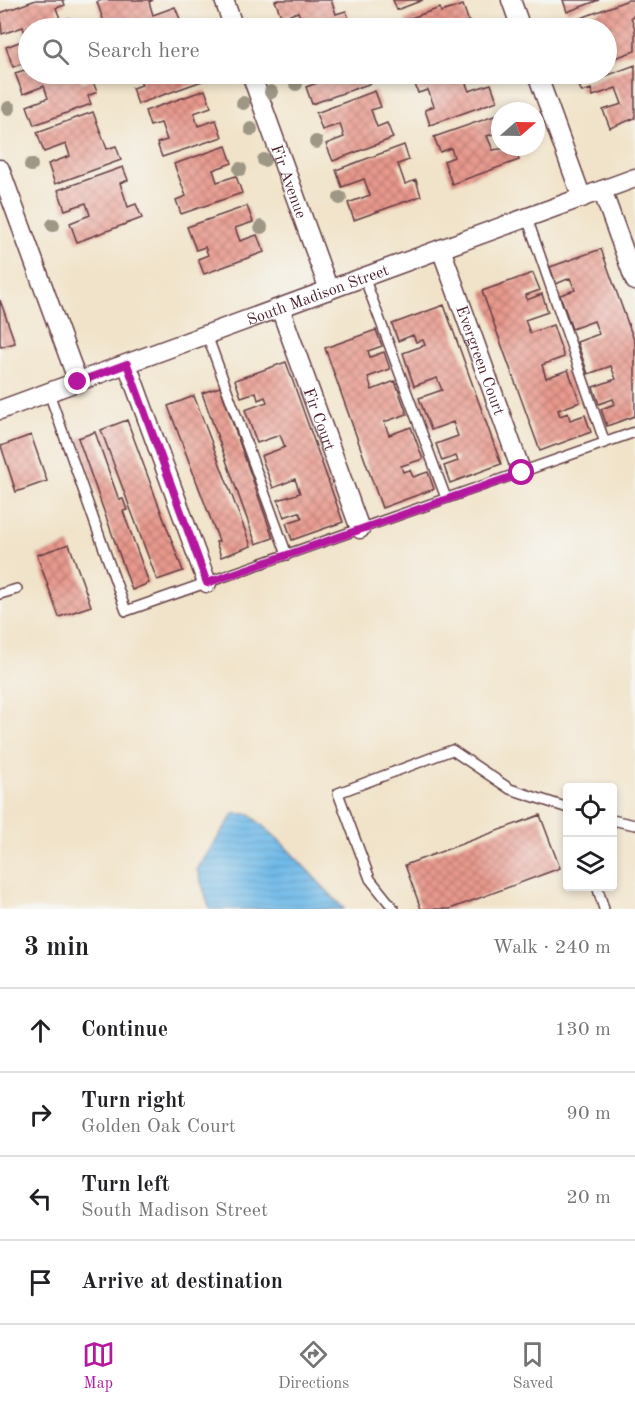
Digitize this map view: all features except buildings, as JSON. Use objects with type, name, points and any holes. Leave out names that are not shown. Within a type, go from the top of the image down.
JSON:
[{"type":"street","points":[[224,0],[230,18]]},
{"type":"street","points":[[511,0],[517,18]]},
{"type":"street","name":"Fir Avenue","points":[[254,84],[329,290]]},
{"type":"street","points":[[541,84],[582,198]]},
{"type":"street","points":[[0,169],[4,190],[78,382]]},
{"type":"street","name":"South Madison Street","points":[[0,410],[635,178]]},
{"type":"street","points":[[602,190],[635,281]]},
{"type":"street","name":"Evergreen Court","points":[[441,249],[522,473]]},
{"type":"street","name":"Fir Court","points":[[280,308],[360,530]]},
{"type":"street","points":[[127,364],[207,583]]},
{"type":"lane","points":[[527,218],[605,443]]},
{"type":"lane","points":[[364,277],[446,498]]},
{"type":"lane","points":[[207,335],[287,555]]},
{"type":"lane","points":[[49,393],[126,612],[635,432]]},
{"type":"lane","points":[[0,594],[16,589]]},
{"type":"lane","points":[[394,909],[370,879],[338,793],[452,750],[510,789],[563,807]]},
{"type":"lane","points":[[617,821],[635,825]]},
{"type":"lane","points":[[599,891],[604,909]]},
{"type":"water","points":[[234,814],[249,814],[278,839],[344,909],[210,909],[197,869]]},
{"type":"route","points":[[78,382],[127,364],[207,583],[522,473]]}]
